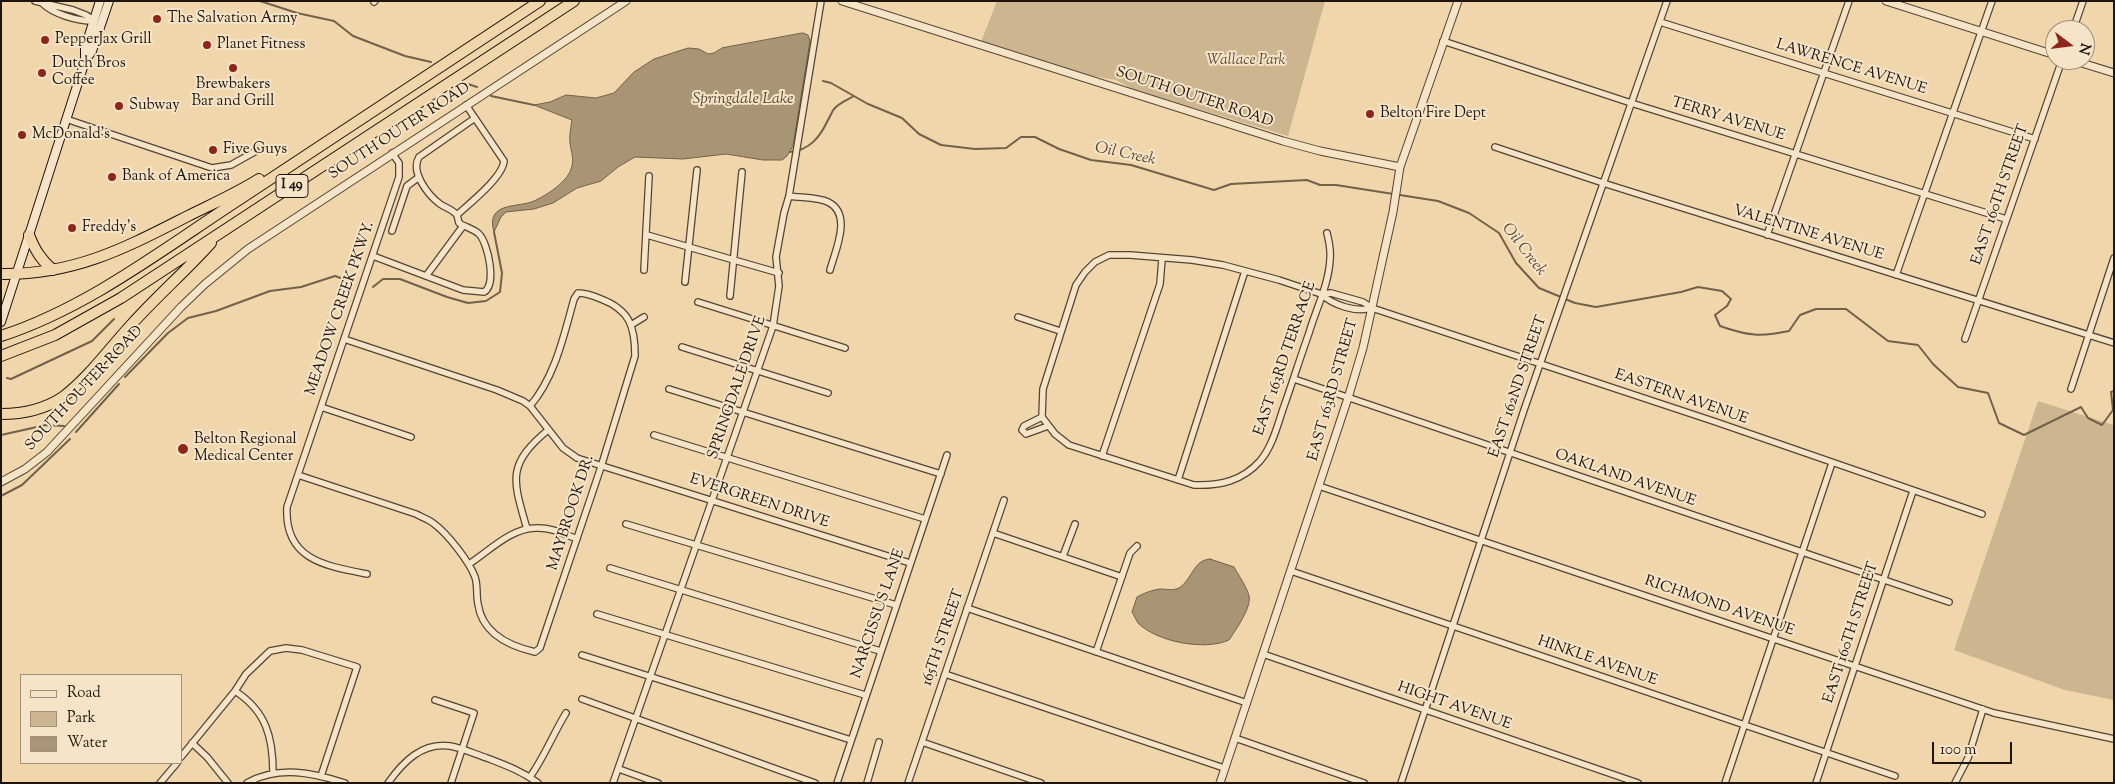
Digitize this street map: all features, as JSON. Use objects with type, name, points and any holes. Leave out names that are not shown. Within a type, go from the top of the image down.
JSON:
[{"type":"highway","name":"I 49","points":[[1,336],[61,311],[135,269],[540,1]]},
{"type":"highway","name":"I 49","points":[[1,356],[55,335],[121,298],[574,1]]},
{"type":"highway","points":[[1,274],[71,268],[105,256],[253,182],[388,100]]},
{"type":"highway","points":[[1,414],[30,411],[46,406],[74,387],[132,323],[220,233]]},
{"type":"highway","points":[[29,235],[42,261],[53,270]]},
{"type":"main road","points":[[2,320],[85,60],[92,51],[102,1]]},
{"type":"main road","points":[[98,22],[109,1]]},
{"type":"street","name":"SOUTH OUTER ROAD","points":[[1,482],[25,469],[48,452],[175,313],[222,270],[267,236],[626,1]]},
{"type":"street","name":"SPRINGDALE DRIVE","points":[[613,783],[774,326],[777,310],[779,272],[776,257],[799,141],[821,1]]},
{"type":"street","name":"SOUTH OUTER ROAD","points":[[842,1],[1283,140],[1320,151],[1400,167]]},
{"type":"street","name":"EAST 163RD STREET","points":[[1220,783],[1348,398],[1363,348],[1393,212],[1400,167],[1458,1]]},
{"type":"street","name":"EAST 162ND STREET","points":[[1401,783],[1540,363],[1667,1]]},
{"type":"street","points":[[1767,235],[1849,1]]},
{"type":"street","points":[[1886,1],[2045,52]]},
{"type":"street","points":[[1896,275],[1992,1]]},
{"type":"street","points":[[2076,20],[2083,1]]},
{"type":"street","points":[[38,2],[48,9],[84,21],[98,22]]},
{"type":"street","name":"LAWRENCE AVENUE","points":[[1660,22],[2035,138]]},
{"type":"street","name":"TERRY AVENUE","points":[[1443,41],[1631,103],[2006,219]]},
{"type":"street","points":[[2095,67],[2114,73]]},
{"type":"street","name":"EAST 160TH STREET","points":[[1965,340],[2059,70]]},
{"type":"street","points":[[457,215],[498,176],[504,167],[504,161],[500,152],[466,105]]},
{"type":"street","points":[[373,256],[463,290],[471,292],[487,290],[492,280],[485,241],[478,233],[459,223],[457,215],[434,198],[419,177],[416,161],[419,157],[476,118]]},
{"type":"street","points":[[66,119],[212,168],[231,165],[256,151]]},
{"type":"street","name":"VALENTINE AVENUE","points":[[1495,147],[1603,184],[2114,343]]},
{"type":"street","name":"MEADOW CREEK PKWY.","points":[[367,574],[316,562],[304,553],[294,541],[287,517],[287,507],[399,177],[399,163],[392,153]]},
{"type":"street","points":[[685,282],[697,170]]},
{"type":"street","points":[[730,296],[742,172]]},
{"type":"street","points":[[644,270],[649,176]]},
{"type":"street","points":[[392,231],[407,186],[419,177]]},
{"type":"street","points":[[789,196],[828,202],[840,214],[841,225],[830,270]]},
{"type":"street","points":[[426,276],[463,226]]},
{"type":"street","name":"EAST 163RD TERRACE","points":[[1178,480],[1194,485],[1213,486],[1230,482],[1246,474],[1260,460],[1272,443],[1321,294],[1330,260],[1327,233]]},
{"type":"street","points":[[647,235],[779,272]]},
{"type":"street","name":"EASTERN AVENUE","points":[[1060,331],[1076,284],[1084,272],[1095,262],[1109,255],[1192,260],[1245,271],[1321,294],[1328,300],[1361,311],[1372,308],[1540,363],[1982,514]]},
{"type":"street","points":[[2071,389],[2087,335],[2114,258]]},
{"type":"street","points":[[1102,456],[1160,284],[1162,259]]},
{"type":"street","points":[[1018,317],[1060,331],[1042,389],[1042,417],[1048,426],[1069,445],[1178,480],[1245,271]]},
{"type":"street","points":[[344,339],[497,390],[530,406],[541,393],[548,380],[574,299],[578,293],[611,303],[626,316],[632,325],[644,317]]},
{"type":"street","points":[[698,302],[845,348]]},
{"type":"street","name":"MAYBROOK DR.","points":[[469,564],[477,587],[478,604],[482,620],[493,634],[504,641],[535,652],[540,648],[577,539],[635,356],[635,336],[632,325]]},
{"type":"street","points":[[682,347],[828,393]]},
{"type":"street","name":"OAKLAND AVENUE","points":[[1294,379],[1949,602]]},
{"type":"street","points":[[670,389],[941,474]]},
{"type":"street","name":"EVERGREEN DRIVE","points":[[530,406],[569,453],[601,467],[910,563]]},
{"type":"street","points":[[321,407],[412,437]]},
{"type":"street","points":[[1042,417],[1024,426],[1022,430],[1026,434],[1048,426]]},
{"type":"street","points":[[527,529],[516,484],[517,472],[520,458],[525,451],[548,430]]},
{"type":"street","points":[[654,435],[925,519]]},
{"type":"street","name":"NARCISSUS LANE","points":[[837,783],[947,455]]},
{"type":"street","points":[[1725,783],[1832,463]]},
{"type":"street","points":[[298,474],[416,514],[433,523],[469,564],[500,542],[527,529],[548,529],[577,539]]},
{"type":"street","name":"RICHMOND AVENUE","points":[[1319,486],[1994,713],[2114,739]]},
{"type":"street","name":"EAST 160TH STREET","points":[[1816,783],[1912,491]]},
{"type":"street","name":"165TH STREET","points":[[908,783],[1004,500]]},
{"type":"street","points":[[626,524],[896,605]]},
{"type":"street","points":[[1063,556],[1075,524]]},
{"type":"street","points":[[993,533],[1122,577]]},
{"type":"street","points":[[1096,652],[1130,553],[1137,546]]},
{"type":"street","points":[[610,568],[880,651]]},
{"type":"street","name":"HINKLE AVENUE","points":[[1291,570],[1895,776]]},
{"type":"street","points":[[967,608],[1247,703]]},
{"type":"street","points":[[597,614],[865,695]]},
{"type":"street","points":[[182,756],[253,666],[270,651],[277,649],[302,650],[357,668],[321,776]]},
{"type":"street","name":"HIGHT AVENUE","points":[[1263,654],[1638,783]]},
{"type":"street","points":[[582,656],[851,740]]},
{"type":"street","points":[[946,674],[1224,768]]},
{"type":"street","points":[[235,691],[252,704],[264,720],[273,757],[273,773]]},
{"type":"street","points":[[582,698],[814,783]]},
{"type":"street","points":[[435,700],[474,713],[451,783]]},
{"type":"street","points":[[1955,783],[1968,758],[1983,709]]},
{"type":"street","points":[[530,776],[542,760],[556,729],[566,713]]},
{"type":"street","points":[[1235,738],[1364,783]]},
{"type":"street","points":[[867,783],[879,742]]},
{"type":"street","points":[[922,742],[1041,783]]},
{"type":"street","points":[[192,743],[207,757],[228,783]]},
{"type":"street","points":[[388,783],[405,762],[426,749],[450,746],[515,768],[538,783]]},
{"type":"street","points":[[160,783],[176,764]]},
{"type":"street","points":[[619,770],[658,783]]},
{"type":"street","points":[[247,783],[273,773],[289,772],[321,776],[345,783]]},
{"type":"green space","name":"Wallace Park","points":[[997,1],[1325,1],[1288,136],[1132,89],[1116,80],[1092,76],[981,42]]},
{"type":"green space","points":[[2038,401],[2114,425],[2114,700],[2065,690],[1954,650]]},
{"type":"water","name":"Springdale Lake","points":[[803,33],[808,35],[810,41],[793,146],[782,160],[763,160],[726,154],[683,159],[635,157],[618,167],[601,181],[577,188],[553,203],[534,209],[506,212],[501,217],[494,232],[494,215],[499,210],[528,203],[545,195],[565,179],[571,169],[573,159],[570,147],[572,120],[534,105],[550,102],[566,95],[596,98],[614,93],[634,72],[654,59],[688,48],[699,49],[708,54],[722,48]]},
{"type":"water","points":[[1210,559],[1234,567],[1245,585],[1249,596],[1246,612],[1229,640],[1207,645],[1182,643],[1169,640],[1146,630],[1138,623],[1132,612],[1137,597],[1157,589],[1172,590],[1179,588],[1200,563]]},
{"type":"waterway","points":[[260,1],[297,13],[334,21],[353,36],[405,56],[431,62]]},
{"type":"waterway","name":"Oil Creek","points":[[823,81],[831,83],[868,104],[902,118],[919,134],[941,145],[975,149],[1006,148],[1021,137],[1035,137],[1059,149],[1091,160],[1131,165],[1214,190],[1231,184],[1307,180],[1320,185],[1336,185],[1438,201],[1469,213],[1499,233],[1516,263],[1539,288],[1561,297]]},
{"type":"waterway","points":[[468,84],[477,87]]},
{"type":"waterway","points":[[491,96],[534,105]]},
{"type":"waterway","points":[[790,152],[803,149],[814,142],[822,132],[834,109],[854,96]]},
{"type":"waterway","points":[[373,287],[383,279],[400,279],[468,303],[486,301],[500,292],[502,273],[494,232]]},
{"type":"waterway","points":[[125,377],[168,333],[188,318],[216,311],[270,291],[301,287],[335,276],[352,282]]},
{"type":"waterway","name":"Oil Creek","points":[[1565,299],[1596,307],[1681,292],[1698,287],[1722,291],[1731,299],[1727,306],[1715,315],[1720,326],[1739,332],[1755,334],[1789,331],[1800,315],[1816,309],[1846,309],[1888,341],[1918,345],[1933,364],[1958,387],[1988,393],[1999,423],[2024,435],[2081,407],[2088,418],[2102,425],[2113,410],[2111,392],[2114,391]]},
{"type":"waterway","points":[[7,378],[11,379],[92,341],[114,319]]},
{"type":"waterway","points":[[76,432],[119,384]]},
{"type":"waterway","points":[[1,435],[46,425],[64,426]]},
{"type":"waterway","points":[[1,496],[22,485],[70,439]]},
{"type":"place","name":"The Salvation Army","points":[[157,19]]},
{"type":"place","name":"PepperJax Grill","points":[[45,40]]},
{"type":"place","name":"Planet Fitness","points":[[207,45]]},
{"type":"place","name":"Brewbakers Bar and Grill","points":[[233,68]]},
{"type":"place","name":"Dutch Bros Coffee","points":[[42,73]]},
{"type":"place","name":"Subway","points":[[119,106]]},
{"type":"place","name":"Belton Fire Dept","points":[[1370,114]]},
{"type":"place","name":"McDonald's","points":[[22,135]]},
{"type":"place","name":"Five Guys","points":[[213,150]]},
{"type":"place","name":"Bank of America","points":[[112,177]]},
{"type":"place","name":"Freddy's","points":[[72,228]]},
{"type":"place","name":"Belton Regional Medical Center","points":[[183,449]]}]
